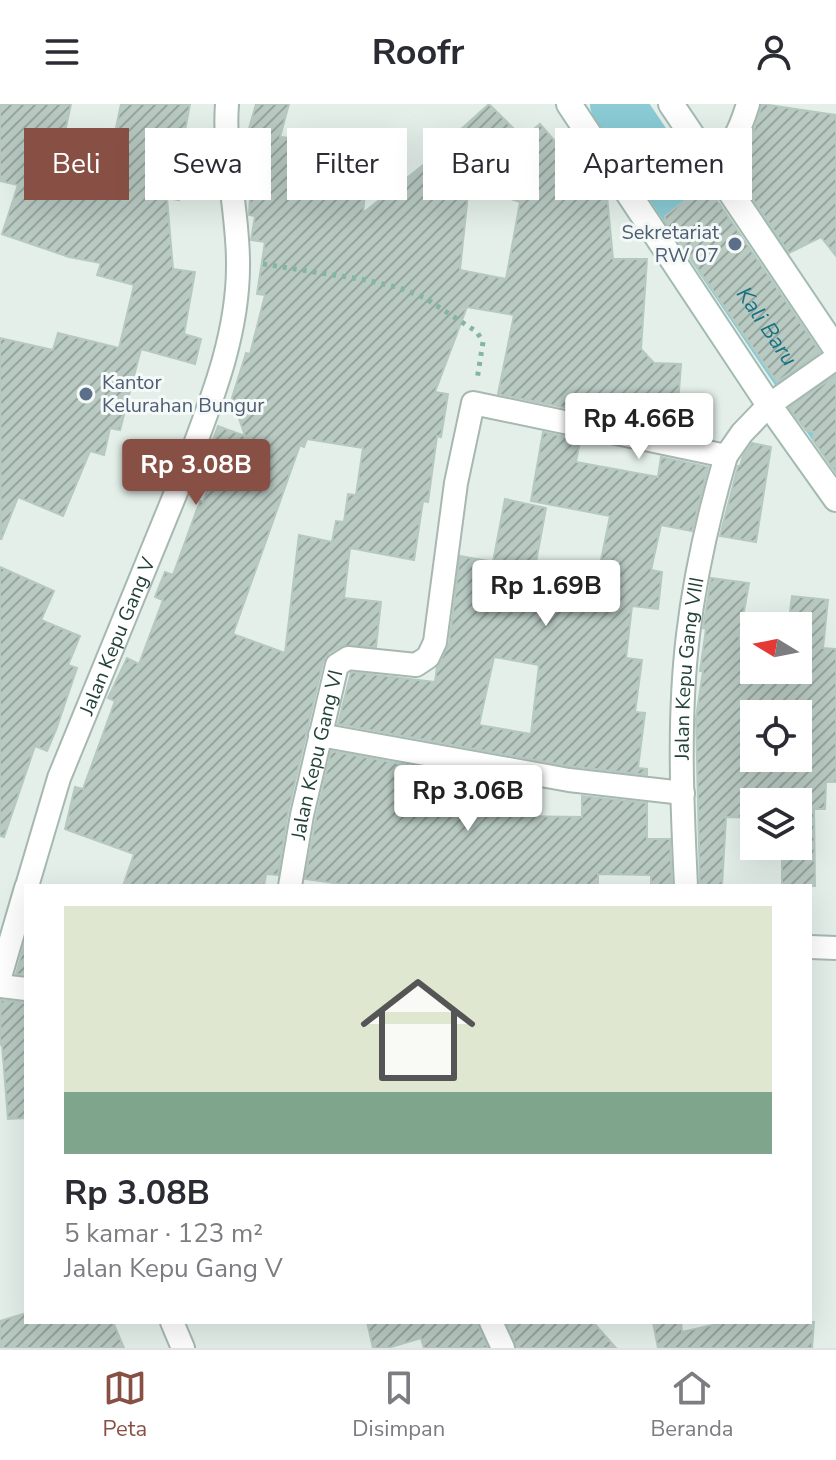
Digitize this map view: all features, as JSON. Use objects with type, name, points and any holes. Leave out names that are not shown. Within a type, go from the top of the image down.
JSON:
[{"type":"street","name":"Jalan Kepu Gang V","points":[[27,884],[59,778],[164,525],[206,416],[235,325],[238,260],[227,104]]},
{"type":"street","points":[[569,104],[836,499]]},
{"type":"street","points":[[671,104],[687,128]]},
{"type":"street","points":[[740,128],[748,104]]},
{"type":"street","points":[[736,200],[836,349]]},
{"type":"street","points":[[473,403],[726,456],[742,433],[770,404],[836,358]]},
{"type":"street","name":"Jalan Kepu Gang VI","points":[[290,884],[337,665],[348,658],[416,665],[428,657],[435,642],[456,483],[473,403]]},
{"type":"street","name":"Jalan Kepu Gang VIII","points":[[686,884],[682,736],[688,636],[702,554],[726,456]]},
{"type":"street","points":[[320,735],[556,778],[683,793]]},
{"type":"street","name":"Jalan Kepu Gang V","points":[[0,977],[24,894]]},
{"type":"street","points":[[812,947],[836,948]]},
{"type":"street","points":[[0,986],[24,989]]},
{"type":"street","points":[[173,1324],[183,1348]]},
{"type":"street","points":[[492,1324],[503,1348]]},
{"type":"path","points":[[238,260],[366,280],[425,298],[477,332],[483,342],[473,403]]},
{"type":"building","points":[[0,104],[71,104],[66,128],[24,128],[24,200],[129,200],[129,128],[116,128],[121,104],[190,104],[186,128],[145,128],[145,200],[167,200],[173,269],[195,272],[184,334],[201,339],[195,364],[141,349],[120,430],[110,428],[104,455],[90,451],[63,516],[18,497],[1,540],[0,338],[53,350],[58,333],[119,348],[134,285],[97,275],[101,263],[69,257],[2,234],[18,185],[0,181]]},
{"type":"building","points":[[256,104],[289,104],[280,137],[287,138],[287,200],[364,200],[363,213],[379,200],[407,200],[407,178],[423,165],[423,200],[467,200],[460,270],[506,279],[520,202],[514,200],[539,200],[539,128],[535,128],[540,124],[555,141],[555,200],[607,200],[613,259],[647,259],[641,349],[654,363],[681,364],[676,430],[498,394],[514,315],[467,307],[435,392],[448,394],[441,437],[437,436],[428,502],[423,501],[414,560],[350,548],[344,598],[381,602],[376,647],[341,646],[329,653],[323,662],[288,812],[278,875],[266,874],[264,884],[124,884],[134,854],[65,829],[75,787],[83,789],[115,701],[108,698],[127,658],[139,664],[163,600],[155,597],[165,572],[173,575],[200,501],[203,502],[221,452],[210,448],[218,426],[245,436],[232,398],[246,353],[250,354],[265,295],[257,294],[265,242],[251,240],[255,216],[249,215],[250,200],[271,200],[271,128],[249,128]],"holes":[[[307,439],[363,448],[356,495],[348,494],[344,522],[336,521],[332,542],[299,535],[285,653],[233,634],[300,445],[304,447]]]},
{"type":"building","points":[[489,104],[513,128],[462,128]]},
{"type":"building","points":[[762,104],[836,115],[836,256],[821,237],[789,253],[752,198],[752,133]]},
{"type":"building","points":[[686,200],[717,200],[820,352],[777,382],[665,222],[665,216]]},
{"type":"building","points":[[836,375],[836,473],[813,440],[814,432],[806,430],[789,408]]},
{"type":"building","points":[[543,432],[580,440],[576,462],[658,477],[661,457],[708,467],[692,531],[661,525],[651,570],[662,572],[658,609],[632,606],[626,658],[642,660],[635,712],[645,713],[638,768],[647,769],[647,775],[568,766],[338,724],[351,672],[435,682],[437,667],[449,644],[460,556],[493,562],[505,499],[546,508],[536,562],[600,565],[610,516],[531,501]],"holes":[[[494,657],[539,665],[531,734],[479,725]]]},
{"type":"building","points":[[752,443],[771,447],[756,542],[720,536],[738,466]]},
{"type":"building","points":[[0,567],[54,591],[41,620],[80,636],[68,665],[77,668],[56,730],[47,751],[35,746],[4,837],[0,836]]},
{"type":"building","points":[[711,578],[749,583],[744,612],[740,612],[740,684],[812,684],[812,612],[790,612],[792,596],[828,600],[823,648],[836,649],[836,782],[826,782],[825,809],[814,809],[815,886],[782,884],[782,860],[812,860],[812,788],[740,788],[740,818],[726,817],[722,884],[700,884],[696,718],[703,671],[700,671]]},
{"type":"building","points":[[331,751],[522,786],[515,816],[582,817],[582,796],[647,803],[647,839],[670,839],[672,884],[651,884],[651,875],[598,874],[598,884],[341,884],[305,879]]},
{"type":"building","points":[[24,945],[24,975],[16,974]]},
{"type":"building","points":[[1,1000],[24,1003],[24,1118],[8,1119],[0,1045]]},
{"type":"building","points":[[24,1314],[24,1324],[114,1324],[124,1348],[0,1348],[0,1321]]},
{"type":"building","points":[[814,1322],[812,1348],[658,1348],[653,1324],[681,1324],[682,1332],[717,1324]]},
{"type":"building","points":[[367,1324],[478,1324],[488,1348],[424,1348],[421,1338],[388,1348],[373,1348]]},
{"type":"building","points":[[507,1324],[595,1324],[616,1348],[517,1348]]},
{"type":"waterway","name":"Kali Baru","points":[[617,104],[836,427]]},
{"type":"place","name":"Sekretariat RW 07","points":[[735,244]]},
{"type":"place","name":"Kantor Kelurahan Bungur","points":[[86,394]]}]
